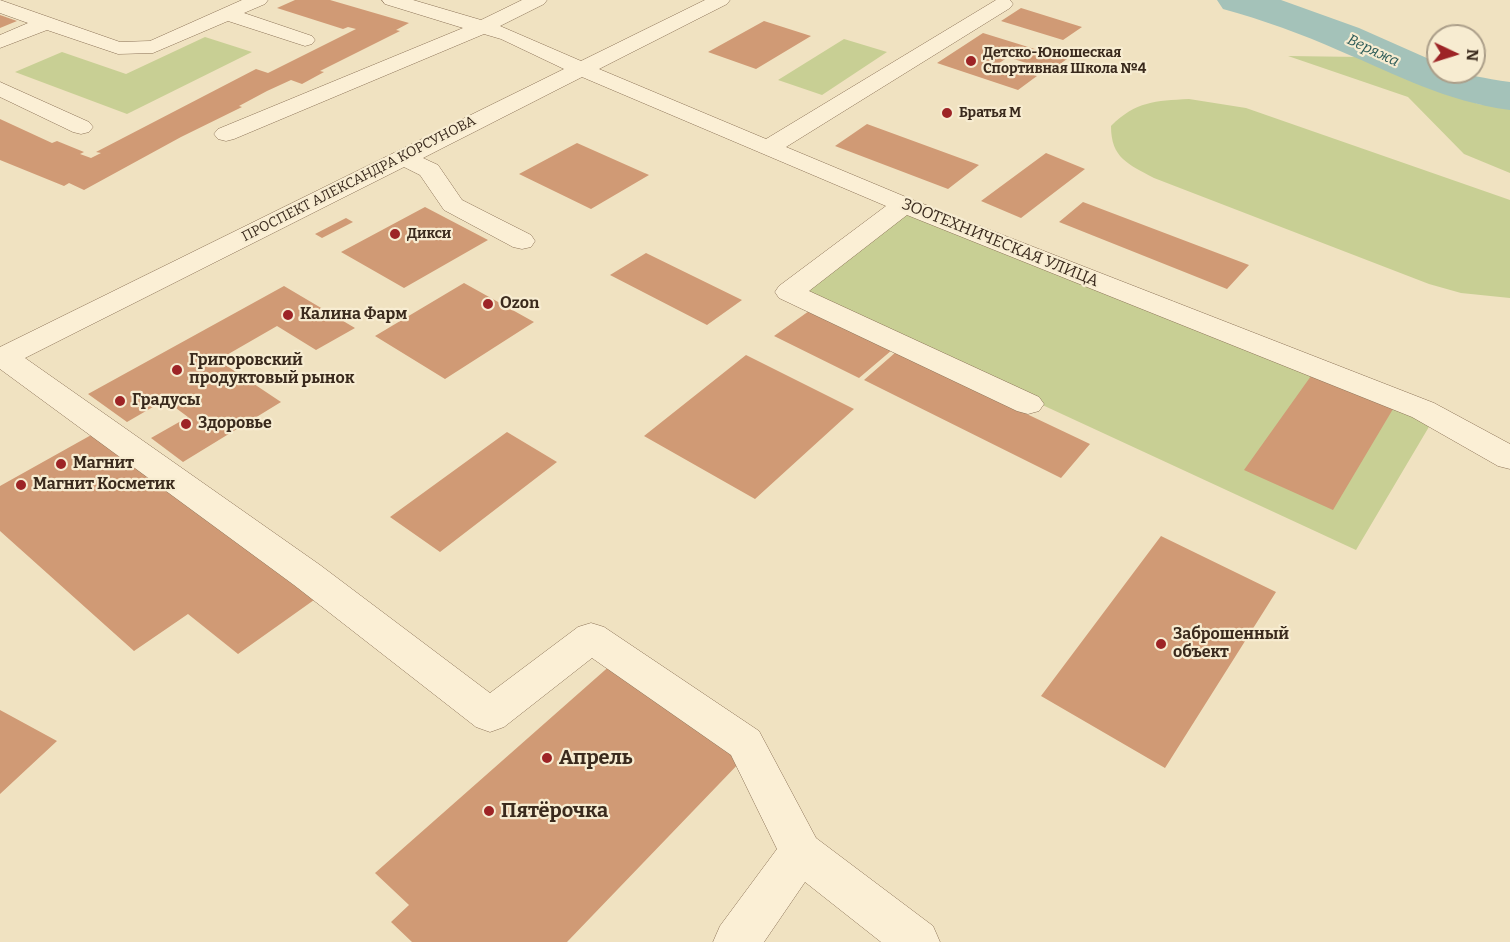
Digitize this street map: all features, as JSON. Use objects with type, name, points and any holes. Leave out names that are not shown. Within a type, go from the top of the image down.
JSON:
[{"type":"street","points":[[0,6],[118,48],[153,47],[258,0]]},
{"type":"street","points":[[226,134],[483,27],[537,0]]},
{"type":"street","name":"ПРОСПЕКТ АЛЕКСАНДРА КОРСУНОВА","points":[[2,358],[720,0]]},
{"type":"street","name":"ЗООТЕХНИЧЕСКАЯ УЛИЦА","points":[[406,2],[508,34],[579,69],[904,205],[1423,410],[1510,458]]},
{"type":"street","points":[[768,148],[1003,4]]},
{"type":"street","points":[[226,14],[305,40]]},
{"type":"street","points":[[0,42],[46,23]]},
{"type":"street","points":[[0,89],[81,127]]},
{"type":"street","points":[[403,157],[429,170],[453,206],[522,241]]},
{"type":"street","points":[[904,205],[789,292],[1028,404]]},
{"type":"street","points":[[2,358],[307,575],[490,715],[591,638],[745,743],[801,852],[917,942]]},
{"type":"street","points":[[736,942],[801,852]]},
{"type":"green space","points":[[205,37],[252,52],[127,114],[15,72],[62,52],[126,74]]},
{"type":"green space","points":[[844,39],[887,52],[822,95],[778,80]]},
{"type":"green space","points":[[1288,56],[1362,57],[1478,104],[1510,108],[1510,173],[1464,154],[1408,97]]},
{"type":"green space","points":[[1189,99],[1246,108],[1510,200],[1510,298],[1461,293],[1429,284],[1154,178],[1129,164],[1118,153],[1114,146],[1111,126],[1120,118],[1147,104]]},
{"type":"green space","points":[[908,208],[1433,420],[1356,550],[798,292]]},
{"type":"building","points":[[295,0],[330,0],[409,23],[396,30],[400,31],[320,71],[324,72],[302,84],[291,80],[267,91],[239,106],[242,107],[181,137],[84,190],[69,183],[64,186],[0,160],[0,119],[52,143],[57,141],[84,152],[80,154],[91,158],[101,153],[96,152],[256,69],[268,73],[356,29],[348,27],[343,29],[277,8]]},
{"type":"building","points":[[1021,8],[1082,27],[1063,40],[1001,21]]},
{"type":"building","points":[[0,15],[17,21],[0,28]]},
{"type":"building","points":[[764,21],[811,36],[756,69],[708,52]]},
{"type":"building","name":"Детско-Юношеская Спортивная Школа №4","points":[[983,33],[1067,59],[1050,71],[1008,57],[998,64],[1037,76],[1018,90],[937,63]]},
{"type":"building","points":[[867,124],[979,165],[948,189],[835,146]]},
{"type":"building","points":[[577,143],[649,175],[591,209],[519,174]]},
{"type":"building","points":[[1046,153],[1085,169],[1021,218],[981,201]]},
{"type":"building","points":[[1083,202],[1249,265],[1227,289],[1059,222]]},
{"type":"building","points":[[425,207],[488,240],[404,288],[341,252]]},
{"type":"building","points":[[346,218],[353,222],[322,238],[315,234]]},
{"type":"building","points":[[646,253],[742,300],[707,325],[610,275]]},
{"type":"building","points":[[464,283],[534,322],[445,379],[375,336]]},
{"type":"building","points":[[284,286],[355,328],[316,350],[277,326],[218,360],[281,402],[183,462],[151,438],[188,417],[165,400],[127,422],[88,394]]},
{"type":"building","points":[[809,311],[892,350],[859,378],[774,336]]},
{"type":"building","points":[[896,352],[1090,444],[1061,478],[864,380]]},
{"type":"building","points":[[746,355],[854,409],[755,499],[644,436]]},
{"type":"building","points":[[1311,376],[1393,409],[1333,510],[1244,470]]},
{"type":"building","points":[[507,432],[557,462],[440,552],[390,517]]},
{"type":"building","points":[[93,434],[314,600],[238,654],[188,614],[134,651],[0,531],[0,486]]},
{"type":"building","name":"Заброшенный объект","points":[[1161,536],[1276,592],[1165,768],[1041,696]]},
{"type":"building","points":[[613,663],[744,758],[567,942],[412,942],[391,922],[409,905],[375,873]]},
{"type":"building","points":[[0,710],[57,741],[0,794]]},
{"type":"waterway","name":"Веряжа","points":[[1237,0],[1329,31],[1450,83],[1469,89],[1510,96]]},
{"type":"place","name":"Детско-Юношеская Спортивная Школа №4","points":[[971,61]]},
{"type":"place","name":"Братья М","points":[[947,113]]},
{"type":"place","name":"Дикси","points":[[395,234]]},
{"type":"place","name":"Ozon","points":[[488,304]]},
{"type":"place","name":"Калина Фарм","points":[[288,315]]},
{"type":"place","name":"Григоровский продуктовый рынок","points":[[177,370]]},
{"type":"place","name":"Градусы","points":[[120,401]]},
{"type":"place","name":"Здоровье","points":[[186,424]]},
{"type":"place","name":"Магнит","points":[[61,464]]},
{"type":"place","name":"Магнит Косметик","points":[[21,485]]},
{"type":"place","name":"Заброшенный объект","points":[[1161,644]]},
{"type":"place","name":"Апрель","points":[[547,758]]},
{"type":"place","name":"Пятёрочка","points":[[489,811]]}]
